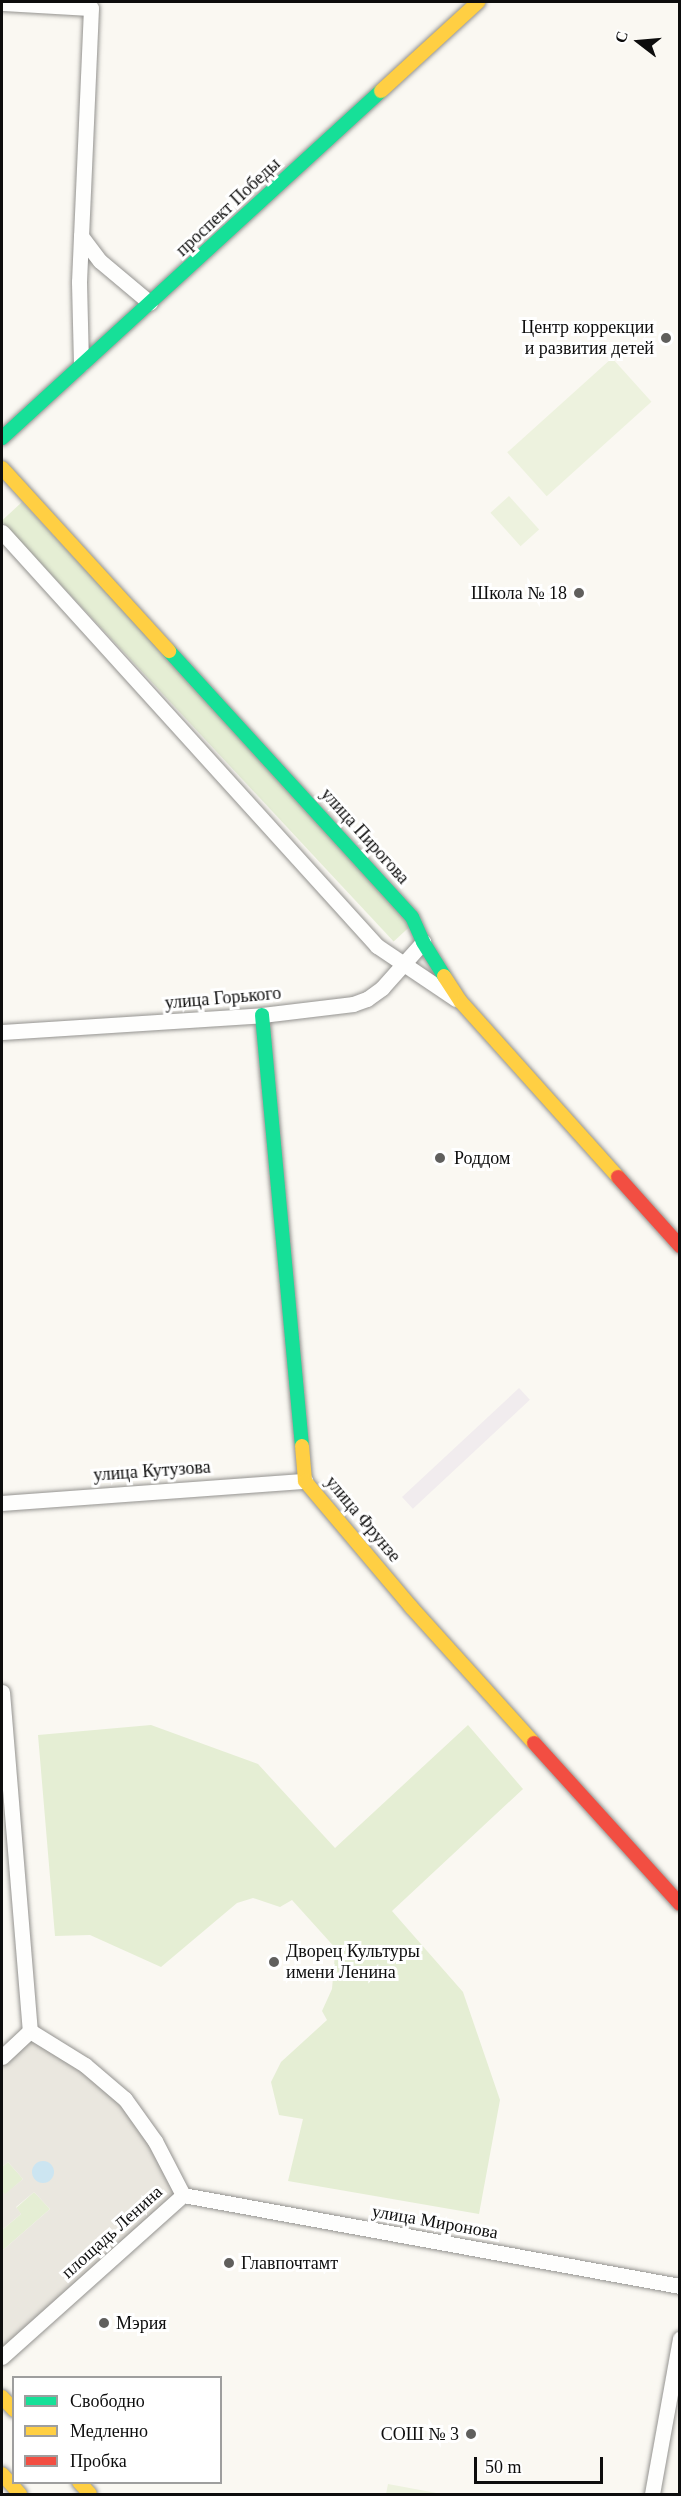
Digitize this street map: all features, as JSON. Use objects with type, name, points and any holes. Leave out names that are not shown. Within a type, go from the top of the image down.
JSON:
[{"type":"street","name":"проспект Победы","points":[[2,438],[478,2]]},
{"type":"street","points":[[2,3],[91,8],[79,282],[81,364]]},
{"type":"street","points":[[81,236],[100,261],[150,303]]},
{"type":"street","name":"улица Пирогова","points":[[2,468],[412,917],[423,942],[461,1002],[680,1246]]},
{"type":"street","points":[[2,532],[377,946],[461,1002]]},
{"type":"street","name":"улица Горького","points":[[2,1032],[262,1015],[353,1004],[367,999],[382,988],[423,942]]},
{"type":"street","name":"улица Фрунзе","points":[[262,1015],[305,1481],[411,1607],[680,1904]]},
{"type":"street","name":"улица Кутузова","points":[[2,1503],[305,1481]]},
{"type":"street","points":[[2,1692],[30,2031],[2,2057]]},
{"type":"street","name":"площадь Ленина","points":[[2,2357],[183,2195],[155,2141],[125,2099],[85,2065],[30,2031]]},
{"type":"street","name":"улица Миронова","points":[[183,2195],[680,2286]]},
{"type":"street","points":[[652,2494],[680,2339]]},
{"type":"street","points":[[2,2474],[20,2494]]},
{"type":"shaded area","points":[[519,1388],[530,1400],[413,1509],[402,1497]]},
{"type":"shaded area","points":[[30,2031],[125,2099],[183,2195],[2,2357],[2,2251],[50,2209],[34,2192],[16,2207],[21,2214],[2,2230],[2,2191],[5,2194],[23,2179],[8,2162],[2,2167],[2,2057]]},
{"type":"green space","points":[[612,358],[651,402],[547,496],[507,452]]},
{"type":"green space","points":[[509,496],[539,529],[521,546],[490,513]]},
{"type":"green space","points":[[22,502],[414,923],[394,942],[2,522]]},
{"type":"green space","points":[[151,1725],[258,1764],[335,1848],[468,1725],[523,1789],[392,1911],[463,1992],[500,2100],[479,2214],[288,2181],[303,2119],[279,2115],[271,2082],[281,2062],[327,2020],[322,2011],[332,1989],[335,1954],[338,1951],[292,1900],[280,1907],[253,1898],[237,1903],[161,1967],[90,1935],[55,1936],[38,1735]]},
{"type":"green space","points":[[8,2162],[23,2179],[5,2195],[2,2191],[2,2167]]},
{"type":"green space","points":[[34,2192],[50,2209],[2,2251],[2,2230],[21,2214],[16,2208]]},
{"type":"green space","points":[[388,2484],[442,2494],[386,2494]]},
{"type":"water","points":[[43,2161],[51,2164],[54,2172],[51,2180],[43,2183],[35,2180],[32,2172],[35,2164]]},
{"type":"traffic: fast","points":[[2,438],[381,91]]},
{"type":"traffic: fast","points":[[169,651],[412,917],[423,942],[444,976]]},
{"type":"traffic: fast","points":[[262,1015],[302,1446]]},
{"type":"traffic: slow","points":[[381,91],[478,2]]},
{"type":"traffic: slow","points":[[2,468],[169,651]]},
{"type":"traffic: slow","points":[[444,976],[461,1002],[618,1177]]},
{"type":"traffic: slow","points":[[302,1446],[305,1481],[411,1607],[534,1743]]},
{"type":"traffic: slow","points":[[2,2397],[12,2408]]},
{"type":"traffic: slow","points":[[2,2474],[20,2494]]},
{"type":"traffic: slow","points":[[81,2484],[90,2494]]},
{"type":"traffic: jam","points":[[618,1177],[680,1246]]},
{"type":"traffic: jam","points":[[534,1743],[680,1904]]},
{"type":"place","name":"Центр коррекции и развития детей","points":[[666,338]]},
{"type":"place","name":"Школа № 18","points":[[579,593]]},
{"type":"place","name":"Роддом","points":[[440,1158]]},
{"type":"place","name":"Дворец Культуры имени Ленина","points":[[274,1962]]},
{"type":"place","name":"Главпочтамт","points":[[229,2263]]},
{"type":"place","name":"Мэрия","points":[[104,2323]]},
{"type":"place","name":"СОШ № 3","points":[[471,2434]]}]
